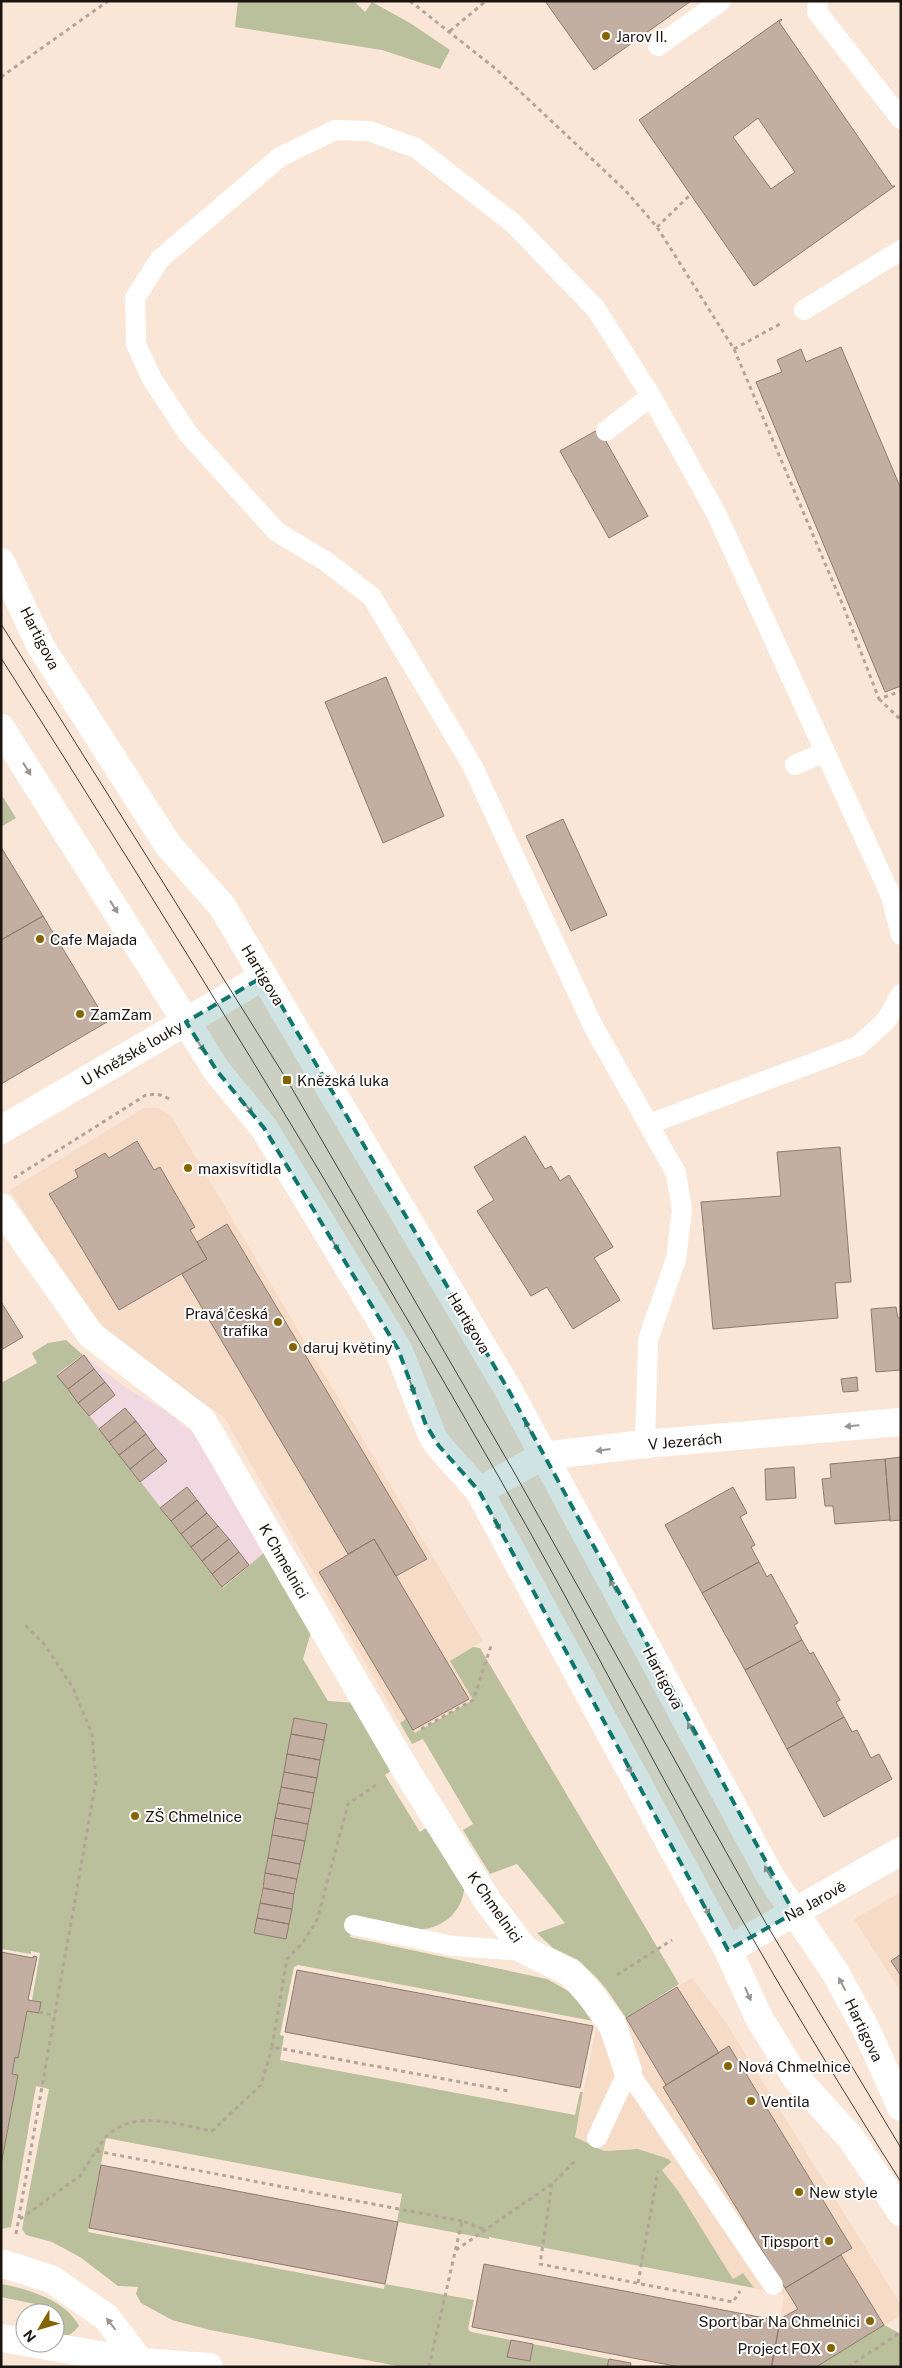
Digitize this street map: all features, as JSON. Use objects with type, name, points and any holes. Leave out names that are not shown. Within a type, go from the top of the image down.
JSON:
[{"type":"main road","name":"Hartigova","points":[[1,562],[8,573],[41,647],[168,845],[222,906],[509,1391],[770,1876],[835,1972],[866,2029],[901,2107]]},
{"type":"main road","points":[[1,728],[217,1071],[264,1128],[398,1349],[432,1435],[479,1491],[728,1950],[758,2018],[796,2078],[850,2137],[901,2212]]},
{"type":"main road","name":"U Kněžské louky","points":[[1,1130],[264,976]]},
{"type":"main road","name":"K Chmelnici","points":[[1,1207],[90,1335],[202,1420],[404,1767],[489,1903],[526,1951],[571,1973],[590,1994],[613,2026],[628,2071]]},
{"type":"main road","name":"V Jezerách","points":[[479,1491],[544,1456],[645,1444],[901,1422]]},
{"type":"main road","name":"Na Jarově","points":[[728,1950],[901,1851]]},
{"type":"main road","points":[[5,2263],[51,2279],[106,2317],[142,2364]]},
{"type":"main road","points":[[1,2338],[15,2340]]},
{"type":"main road","points":[[65,2350],[142,2364],[209,2367]]},
{"type":"lane","points":[[658,46],[721,1]]},
{"type":"lane","points":[[818,1],[817,12],[901,119]]},
{"type":"lane","points":[[645,1444],[648,1340],[676,1259],[682,1210],[676,1173],[593,1026],[472,765],[372,597],[327,562],[277,532],[189,435],[152,379],[136,344],[135,298],[160,259],[280,157],[334,130],[370,131],[416,148],[513,223],[596,310],[652,396],[716,512],[891,896],[901,935]]},
{"type":"lane","points":[[804,310],[901,250]]},
{"type":"lane","points":[[606,431],[652,396]]},
{"type":"lane","points":[[795,765],[825,752]]},
{"type":"lane","points":[[649,1124],[858,1046],[886,1021],[901,994]]},
{"type":"lane","name":"K Chmelnici","points":[[354,1925],[452,1946],[526,1951]]},
{"type":"lane","points":[[597,2138],[628,2071]]},
{"type":"lane","name":"K Chmelnici","points":[[628,2071],[773,2285]]},
{"type":"path","points":[[1,77],[108,1]]},
{"type":"path","points":[[410,1],[496,69],[625,190],[657,227],[734,349],[844,608],[880,699],[901,720]]},
{"type":"path","points":[[450,31],[486,1]]},
{"type":"path","points":[[657,227],[689,196]]},
{"type":"path","points":[[734,349],[804,310]]},
{"type":"path","points":[[880,699],[901,691]]},
{"type":"path","points":[[11,1179],[146,1095],[158,1094],[170,1098]]},
{"type":"path","points":[[5,2263],[20,2219],[96,1781],[92,1734],[73,1688],[45,1646],[24,1624]]},
{"type":"path","points":[[414,1733],[473,1700],[492,1644]]},
{"type":"path","points":[[20,2219],[80,2176],[107,2135],[121,2126],[147,2119],[212,2131],[261,2085],[272,2047],[287,1959],[304,1941],[318,1920],[348,1804],[404,1767]]},
{"type":"path","points":[[590,1994],[672,1940]]},
{"type":"path","points":[[39,2012],[55,2016]]},
{"type":"path","points":[[272,2047],[509,2092]]},
{"type":"path","points":[[638,2283],[662,2152],[672,2137]]},
{"type":"path","points":[[456,2250],[552,2184],[597,2138]]},
{"type":"path","points":[[96,2151],[462,2221],[486,2230]]},
{"type":"path","points":[[552,2184],[540,2264],[733,2302],[758,2262]]},
{"type":"path","points":[[429,2367],[462,2221]]},
{"type":"path","points":[[848,2367],[901,2332]]},
{"type":"highlighted area","points":[[264,976],[509,1391],[794,1913],[728,1950],[479,1491],[439,1446],[426,1425],[398,1349],[264,1128],[217,1071],[186,1022]]},
{"type":"shaded area","points":[[144,1108],[158,1108],[171,1116],[483,1641],[450,1661],[473,1700],[414,1733],[406,1719],[400,1723],[224,1417],[107,1337],[94,1325],[10,1190]]},
{"type":"shaded area","points":[[83,1355],[125,1387],[167,1412],[196,1435],[266,1551],[219,1591],[57,1374]]},
{"type":"shaded area","points":[[901,1892],[901,1992],[854,1919]]},
{"type":"shaded area","points":[[692,1978],[725,2021],[901,2305],[901,2315],[816,2367],[772,2366],[784,2295],[754,2288],[743,2273],[734,2280],[679,2192],[662,2170],[669,2159],[638,2149],[604,2151],[575,2137],[597,2022],[626,2018]]},
{"type":"green space","points":[[238,1],[354,1],[365,12],[372,2],[410,23],[450,50],[440,69],[382,50],[235,27]]},
{"type":"green space","points":[[1,794],[16,818],[1,827]]},
{"type":"green space","points":[[66,1340],[83,1355],[57,1374],[223,1588],[266,1551],[312,1629],[303,1659],[328,1701],[356,1703],[395,1768],[385,1775],[420,1832],[429,1826],[464,1889],[463,1897],[456,1910],[439,1925],[424,1929],[407,1928],[355,1915],[350,1937],[547,1979],[570,1992],[593,2021],[298,1965],[294,1967],[280,2035],[284,2036],[280,2060],[575,2115],[580,2092],[583,2092],[575,2137],[604,2151],[638,2149],[669,2159],[671,2162],[662,2170],[679,2192],[733,2279],[743,2273],[754,2288],[489,2237],[489,2239],[397,2222],[402,2194],[106,2138],[88,2232],[384,2289],[385,2284],[474,2300],[468,2329],[471,2332],[511,2340],[508,2357],[530,2361],[533,2344],[609,2359],[607,2367],[403,2367],[210,2330],[172,2320],[141,2303],[136,2294],[138,2287],[118,2286],[80,2257],[52,2242],[26,2235],[22,2229],[49,2089],[36,2086],[11,2227],[1,2229],[1,2165],[18,2076],[12,2074],[15,2057],[18,2057],[27,2011],[39,2013],[41,2002],[32,2000],[40,1953],[31,1951],[31,1954],[1,1949],[1,1383],[37,1363],[32,1353],[48,1343]],"holes":[[[294,1718],[327,1724],[286,1939],[254,1932]]]},
{"type":"green space","points":[[473,1647],[480,1648],[679,1984],[626,2018],[596,1977],[578,1960],[553,1948],[537,1933],[565,1923],[517,1864],[490,1874],[463,1830],[473,1824],[423,1739],[412,1744],[400,1723],[406,1719],[415,1733],[473,1700],[450,1661]]},
{"type":"green space","points":[[1,2284],[23,2289],[56,2303],[30,2303],[1,2297]]},
{"type":"green space","points":[[65,2309],[79,2326],[65,2336]]},
{"type":"green space","points":[[884,2325],[901,2334],[901,2367],[816,2367]]},
{"type":"building","name":"Jarov II.","points":[[545,1],[691,1],[594,70]]},
{"type":"building","points":[[781,19],[779,22],[892,186],[895,186],[754,286],[639,120]],"holes":[[[758,118],[795,172],[771,189],[733,137]]]},
{"type":"building","points":[[841,347],[901,489],[901,686],[885,692],[756,382],[782,372],[777,360],[801,349],[806,362]]},
{"type":"building","points":[[599,429],[648,516],[609,538],[560,451]]},
{"type":"building","points":[[386,677],[444,816],[383,843],[325,702]]},
{"type":"building","points":[[563,819],[607,915],[571,931],[526,836]]},
{"type":"building","points":[[1,847],[43,916],[1,940]]},
{"type":"building","points":[[43,916],[107,1022],[1,1084],[1,940]]},
{"type":"building","points":[[525,1136],[545,1169],[551,1166],[560,1181],[569,1175],[613,1247],[594,1258],[620,1300],[573,1329],[547,1287],[531,1296],[477,1211],[494,1200],[474,1167]]},
{"type":"building","points":[[137,1141],[154,1170],[160,1167],[195,1227],[190,1230],[207,1259],[119,1310],[49,1194],[78,1177],[75,1170],[105,1153],[109,1158]]},
{"type":"building","points":[[840,1147],[851,1282],[835,1283],[838,1318],[713,1329],[701,1202],[781,1196],[777,1152]]},
{"type":"building","points":[[227,1224],[427,1559],[396,1576],[374,1539],[348,1554],[182,1274],[207,1259],[197,1242]]},
{"type":"building","points":[[1,1302],[23,1337],[1,1350]]},
{"type":"building","points":[[896,1307],[898,1318],[901,1318],[901,1370],[876,1372],[871,1309]]},
{"type":"building","points":[[84,1355],[94,1369],[68,1389],[57,1376]]},
{"type":"building","points":[[94,1369],[105,1382],[78,1403],[68,1389]]},
{"type":"building","points":[[857,1377],[858,1391],[843,1392],[841,1379]]},
{"type":"building","points":[[105,1382],[115,1395],[89,1416],[78,1403]]},
{"type":"building","points":[[125,1408],[136,1421],[109,1442],[99,1429]]},
{"type":"building","points":[[136,1421],[146,1434],[119,1455],[109,1442]]},
{"type":"building","points":[[146,1434],[156,1448],[130,1469],[119,1455]]},
{"type":"building","points":[[156,1448],[167,1461],[140,1482],[130,1469]]},
{"type":"building","points":[[901,1457],[901,1520],[890,1521],[885,1459]]},
{"type":"building","points":[[885,1459],[890,1520],[835,1524],[833,1506],[825,1506],[822,1479],[831,1478],[830,1464]]},
{"type":"building","points":[[794,1467],[796,1498],[766,1500],[765,1469]]},
{"type":"building","points":[[187,1487],[197,1500],[171,1521],[160,1508]]},
{"type":"building","points":[[733,1487],[747,1513],[740,1517],[755,1545],[751,1547],[759,1562],[702,1593],[665,1525]]},
{"type":"building","points":[[197,1500],[207,1513],[181,1534],[171,1521]]},
{"type":"building","points":[[207,1513],[218,1526],[191,1547],[181,1534]]},
{"type":"building","points":[[218,1526],[229,1539],[202,1561],[191,1547]]},
{"type":"building","points":[[229,1539],[239,1552],[212,1574],[202,1561]]},
{"type":"building","points":[[374,1539],[469,1699],[413,1730],[319,1572]]},
{"type":"building","points":[[239,1552],[249,1565],[222,1587],[212,1574]]},
{"type":"building","points":[[759,1562],[767,1577],[771,1574],[798,1623],[794,1625],[802,1640],[745,1670],[702,1593]]},
{"type":"building","points":[[802,1640],[810,1654],[813,1652],[840,1700],[836,1702],[844,1717],[787,1749],[745,1670]]},
{"type":"building","points":[[844,1717],[852,1732],[857,1730],[871,1758],[879,1754],[892,1779],[824,1817],[787,1749]]},
{"type":"building","points":[[294,1718],[327,1724],[324,1740],[291,1734]]},
{"type":"building","points":[[291,1734],[324,1740],[320,1760],[287,1754]]},
{"type":"building","points":[[287,1754],[320,1760],[317,1778],[284,1772]]},
{"type":"building","points":[[284,1772],[317,1778],[314,1793],[281,1787]]},
{"type":"building","points":[[281,1787],[314,1793],[311,1809],[278,1803]]},
{"type":"building","points":[[278,1803],[311,1809],[308,1824],[275,1818]]},
{"type":"building","points":[[275,1818],[308,1824],[305,1841],[272,1835]]},
{"type":"building","points":[[272,1835],[305,1841],[300,1864],[268,1858]]},
{"type":"building","points":[[268,1858],[300,1864],[297,1879],[265,1873]]},
{"type":"building","points":[[265,1873],[297,1879],[294,1894],[263,1888]]},
{"type":"building","points":[[263,1888],[294,1894],[292,1909],[260,1903]]},
{"type":"building","points":[[260,1903],[292,1909],[289,1924],[257,1918]]},
{"type":"building","points":[[257,1918],[289,1924],[286,1939],[254,1933]]},
{"type":"building","points":[[1,1952],[33,1958],[34,1956],[37,1957],[28,2000],[41,2002],[39,2013],[27,2011],[18,2058],[15,2057],[12,2074],[18,2075],[1,2165]]},
{"type":"building","points":[[901,1954],[901,1976],[891,1961]]},
{"type":"building","points":[[297,1970],[593,2026],[580,2088],[285,2032]]},
{"type":"building","points":[[677,1987],[719,2053],[666,2085],[626,2018]]},
{"type":"building","points":[[729,2046],[852,2248],[785,2288],[663,2087]]},
{"type":"building","points":[[101,2165],[398,2222],[385,2284],[89,2228]]},
{"type":"building","points":[[841,2255],[884,2325],[816,2367],[772,2366],[780,2321],[778,2320],[798,2309],[785,2288]]},
{"type":"building","points":[[484,2264],[780,2321],[771,2367],[680,2367],[472,2327]]},
{"type":"building","points":[[511,2340],[533,2344],[530,2361],[507,2357]]},
{"type":"building","points":[[609,2359],[631,2363],[630,2367],[607,2367]]},
{"type":"tram line","points":[[1,624],[287,1080],[514,1472],[768,1927],[901,2148]]},
{"type":"tram line","points":[[1,658],[193,963],[379,1271],[532,1536],[720,1882],[789,2000],[901,2182]]},
{"type":"place","name":"Jarov II.","points":[[606,36]]},
{"type":"place","name":"Cafe Majada","points":[[40,939]]},
{"type":"place","name":"ZamZam","points":[[80,1014]]},
{"type":"place","name":"Kněžská luka","points":[[287,1080]]},
{"type":"place","name":"maxisvítidla","points":[[188,1168]]},
{"type":"place","name":"Pravá česká trafika","points":[[278,1322]]},
{"type":"place","name":"daruj květiny","points":[[293,1347]]},
{"type":"place","name":"ZŠ Chmelnice","points":[[135,1816]]},
{"type":"place","name":"Nová Chmelnice","points":[[728,2066]]},
{"type":"place","name":"Ventila","points":[[751,2101]]},
{"type":"place","name":"New style","points":[[799,2192]]},
{"type":"place","name":"Tipsport","points":[[829,2241]]},
{"type":"place","name":"Sport bar Na Chmelnici","points":[[870,2321]]},
{"type":"place","name":"Project FOX","points":[[831,2348]]}]
